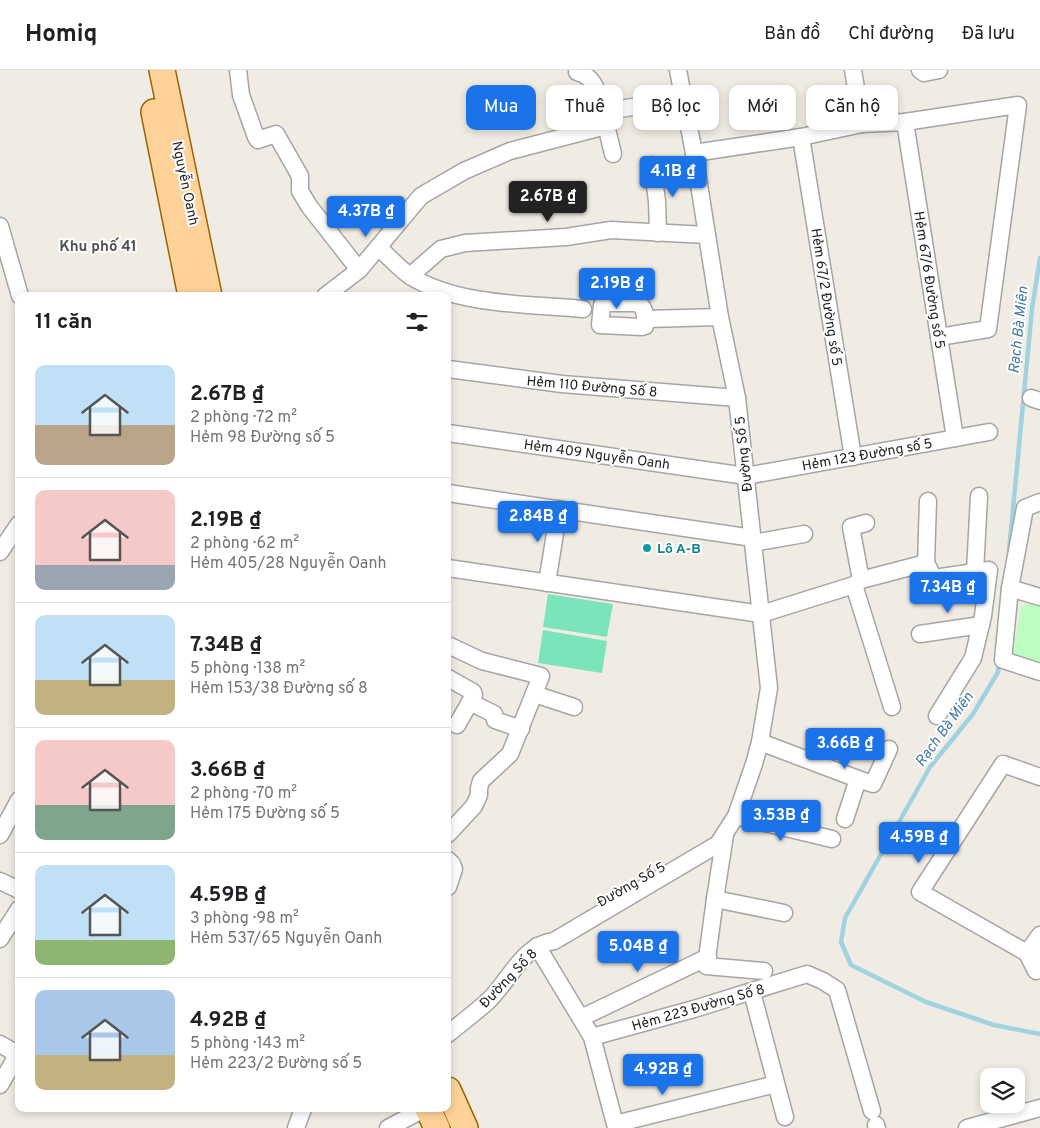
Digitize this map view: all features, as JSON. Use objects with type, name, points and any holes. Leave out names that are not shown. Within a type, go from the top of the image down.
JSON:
[{"type":"main road","name":"Nguyễn Oanh","points":[[146,70],[191,292]]},
{"type":"main road","name":"Nguyễn Oanh","points":[[162,70],[208,292]]},
{"type":"main road","points":[[451,1097],[465,1128]]},
{"type":"main road","points":[[428,1112],[437,1128]]},
{"type":"street","points":[[238,70],[241,95],[256,137],[258,140],[276,134],[300,176],[300,191],[328,232],[359,270]]},
{"type":"street","name":"Đường Số 5","points":[[678,70],[681,85]]},
{"type":"street","points":[[854,70],[856,85]]},
{"type":"street","points":[[920,70],[924,73],[939,70]]},
{"type":"street","points":[[577,72],[586,74],[592,80],[594,85]]},
{"type":"street","points":[[898,122],[1018,104],[988,329],[939,337]]},
{"type":"street","name":"Hẻm 67/6 Đường số 5","points":[[905,122],[955,438]]},
{"type":"street","points":[[330,292],[359,270],[421,196],[464,170],[510,151],[572,130]]},
{"type":"street","points":[[607,130],[613,154]]},
{"type":"street","name":"Đường Số 5","points":[[541,944],[548,933],[556,928],[715,835],[726,835],[736,816],[760,742],[769,688],[746,476],[737,398],[720,317],[690,130]]},
{"type":"street","points":[[694,153],[833,130]]},
{"type":"street","name":"Hẻm 67/2 Đường số 5","points":[[800,137],[853,457]]},
{"type":"street","points":[[652,165],[657,201],[658,233]]},
{"type":"street","points":[[0,226],[19,292]]},
{"type":"street","points":[[410,276],[441,249],[465,243],[566,238],[611,230],[707,235]]},
{"type":"street","points":[[379,248],[410,276],[449,292]]},
{"type":"street","points":[[451,292],[468,297],[583,309]]},
{"type":"street","points":[[646,319],[720,317]]},
{"type":"street","name":"Hẻm 110 Đường Số 8","points":[[451,369],[562,384],[737,398]]},
{"type":"street","name":"Hẻm 123 Đường số 5","points":[[746,476],[988,432]]},
{"type":"street","name":"Hẻm 409 Nguyễn Oanh","points":[[451,433],[746,476]]},
{"type":"street","points":[[451,493],[753,540],[804,534]]},
{"type":"street","points":[[975,572],[979,496]]},
{"type":"street","points":[[928,501],[926,563],[934,578],[989,570],[981,625],[973,658],[937,716]]},
{"type":"street","points":[[1040,502],[1025,508],[1010,588],[1002,660],[1040,672]]},
{"type":"street","points":[[547,583],[559,509]]},
{"type":"street","points":[[866,523],[850,527],[858,582],[892,707]]},
{"type":"street","points":[[0,552],[15,530]]},
{"type":"street","points":[[451,568],[761,614],[858,582],[926,563]]},
{"type":"street","points":[[1010,588],[1040,597]]},
{"type":"street","points":[[920,634],[981,625]]},
{"type":"street","points":[[451,646],[482,661],[540,675],[541,678],[510,754],[481,781],[480,795],[474,806],[451,831]]},
{"type":"street","points":[[451,680],[473,692],[474,695],[457,725]]},
{"type":"street","points":[[534,694],[574,707]]},
{"type":"street","points":[[470,702],[494,714],[495,720],[521,730]]},
{"type":"street","points":[[760,742],[872,784],[890,749]]},
{"type":"street","points":[[1034,955],[920,892],[1003,764],[1040,777]]},
{"type":"street","points":[[845,819],[858,779]]},
{"type":"street","points":[[0,835],[15,807]]},
{"type":"street","points":[[736,816],[832,839]]},
{"type":"street","points":[[726,835],[706,966],[764,971]]},
{"type":"street","points":[[451,863],[454,869],[451,878]]},
{"type":"street","points":[[0,881],[15,888]]},
{"type":"street","points":[[715,899],[784,913]]},
{"type":"street","points":[[0,939],[15,915]]},
{"type":"street","points":[[1040,935],[1034,955],[1036,971],[1040,969]]},
{"type":"street","points":[[541,944],[592,1037],[615,1124],[776,1084]]},
{"type":"street","name":"Đường Số 8","points":[[451,1032],[488,1001],[532,949],[541,944]]},
{"type":"street","points":[[581,1018],[708,957]]},
{"type":"street","name":"Hẻm 223 Đường Số 8","points":[[592,1037],[752,992],[807,974],[837,990],[875,1121]]},
{"type":"street","points":[[752,992],[785,1117]]},
{"type":"street","points":[[0,1044],[15,1052]]},
{"type":"street","points":[[0,1085],[15,1058]]},
{"type":"street","points":[[967,1128],[1040,1108]]},
{"type":"street","points":[[296,1128],[302,1112]]},
{"type":"street","points":[[388,1128],[420,1112]]},
{"type":"green space","points":[[548,594],[613,604],[607,637],[543,627]]},
{"type":"green space","points":[[1031,603],[1040,605],[1040,665],[1017,658],[1013,653],[1021,607]]},
{"type":"green space","points":[[543,630],[607,641],[602,673],[538,663]]},
{"type":"waterway","name":"Rạch Bà Miên","points":[[1009,551],[1032,309],[1040,258]]},
{"type":"waterway","name":"Rạch Bà Miên","points":[[999,661],[998,672],[973,714],[930,767],[845,918],[841,942],[851,965],[926,1002],[994,1025],[1040,1034]]},
{"type":"place","name":"Lô A-B","points":[[647,548]]},
{"type":"district","name":"Khu phố 41","points":[[98,246]]}]
